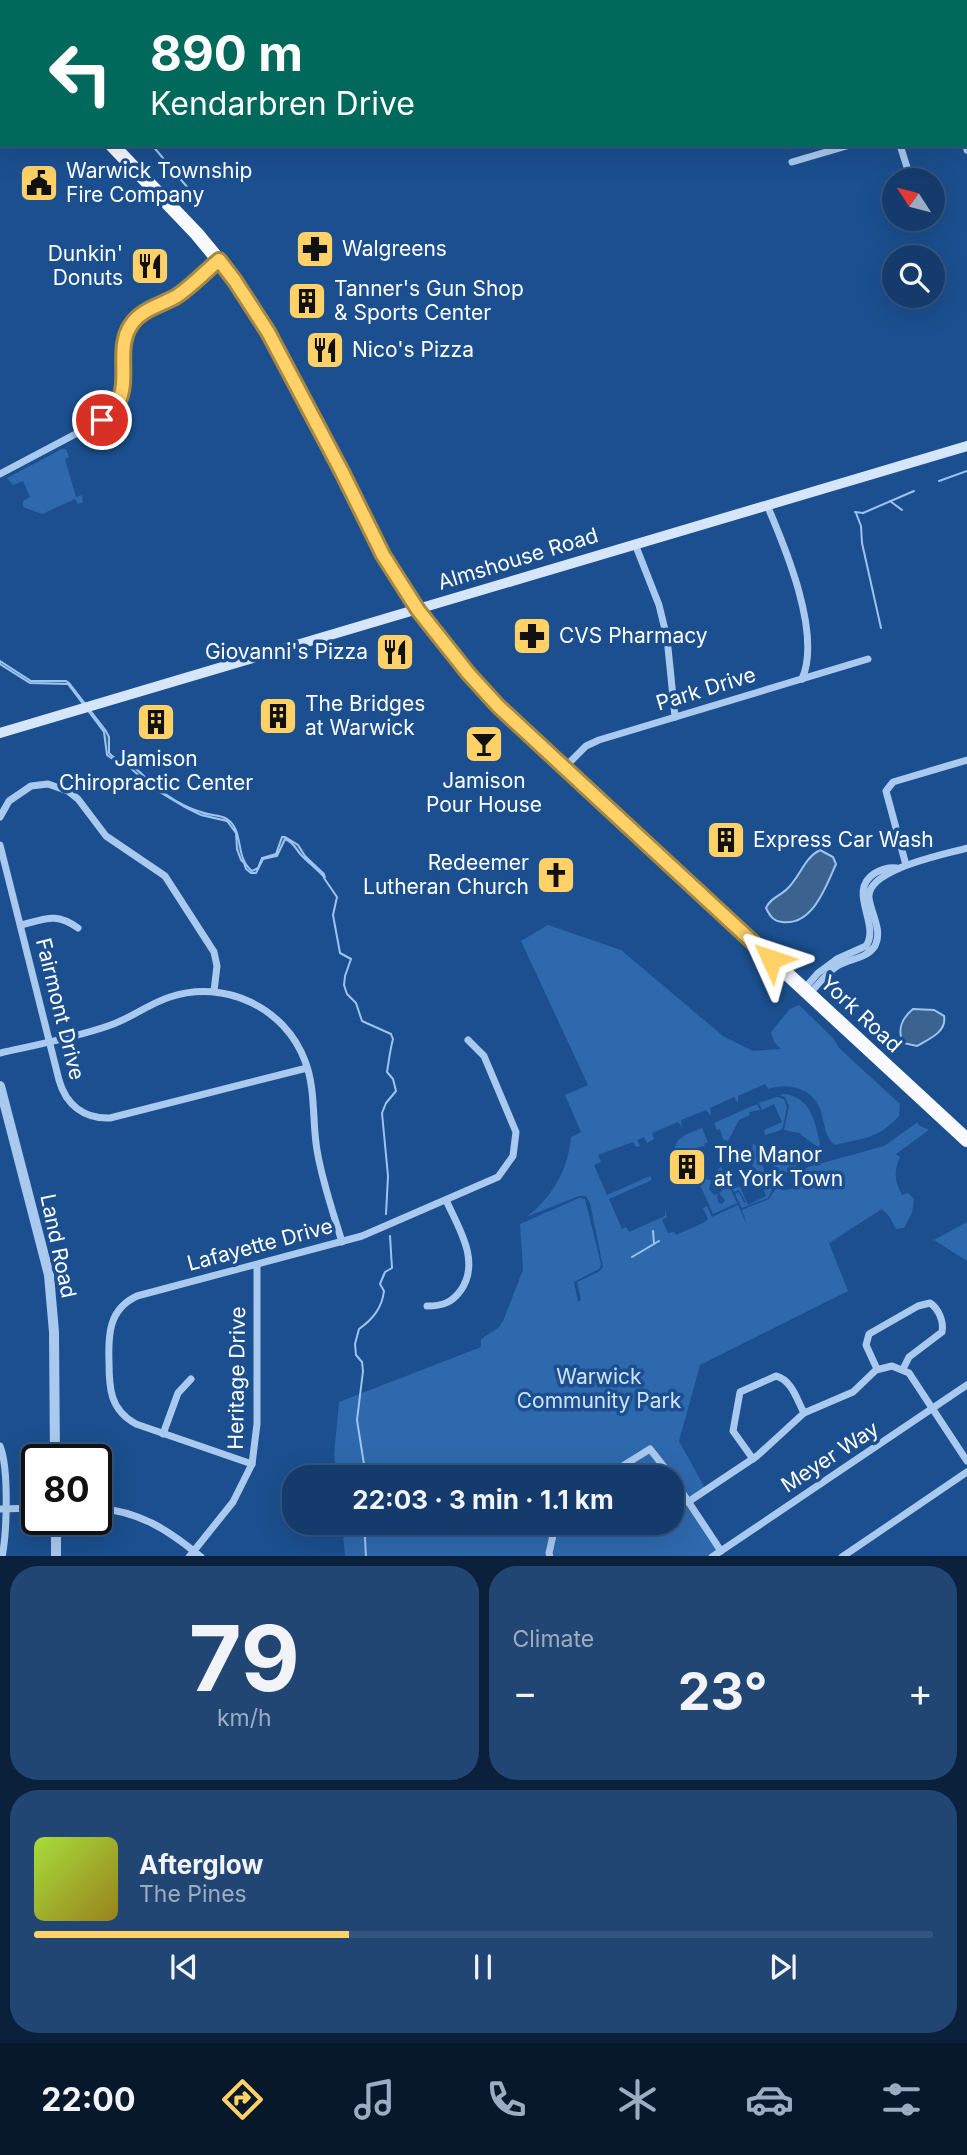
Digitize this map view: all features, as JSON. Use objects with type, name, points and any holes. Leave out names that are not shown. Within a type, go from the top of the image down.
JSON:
[{"type":"highway","name":"York Road","points":[[114,147],[183,219],[235,281],[268,332],[347,480],[383,555],[418,610],[468,673],[498,706],[964,1139]]},
{"type":"main road","name":"Almshouse Road","points":[[0,733],[967,446]]},
{"type":"street","points":[[792,162],[843,147]]},
{"type":"street","points":[[901,147],[907,168]]},
{"type":"street","points":[[0,474],[102,420],[116,408],[123,390],[126,333],[132,322],[144,312],[178,295],[219,260]]},
{"type":"street","points":[[767,505],[785,545],[799,593],[807,654],[806,670],[802,679]]},
{"type":"street","points":[[635,544],[659,605],[667,638],[675,717]]},
{"type":"street","name":"Park Drive","points":[[564,768],[589,743],[868,659]]},
{"type":"street","points":[[906,865],[886,791],[893,782],[967,760]]},
{"type":"street","points":[[0,817],[9,801],[31,786],[54,785],[74,795],[106,836],[165,876],[214,952],[214,992]]},
{"type":"street","name":"Fairmont Drive","points":[[0,845],[65,1097],[79,1110],[102,1118],[307,1068]]},
{"type":"street","points":[[807,992],[830,964],[866,946],[872,934],[863,900],[866,883],[878,871],[890,867],[897,869],[967,848]]},
{"type":"street","points":[[21,925],[57,917],[78,928]]},
{"type":"street","points":[[0,1053],[113,1024],[170,997],[191,992],[214,992],[247,1000],[275,1018],[295,1042],[307,1068],[317,1153],[342,1242]]},
{"type":"street","name":"Lafayette Drive","points":[[252,1464],[130,1421],[119,1410],[111,1396],[108,1337],[112,1321],[117,1312],[137,1296],[342,1242],[498,1177],[510,1162],[515,1149],[514,1124],[484,1056],[468,1040]]},
{"type":"street","name":"Land Road","points":[[0,1086],[49,1275],[54,1332],[55,1444]]},
{"type":"street","points":[[427,1306],[444,1304],[454,1297],[464,1284],[469,1269],[468,1251],[446,1200]]},
{"type":"street","name":"Heritage Drive","points":[[191,1553],[233,1502],[252,1464],[257,1424],[257,1265]]},
{"type":"street","points":[[877,1369],[866,1345],[869,1334],[918,1306],[930,1303],[937,1308],[943,1324],[942,1332],[909,1357],[903,1369]]},
{"type":"street","points":[[688,1502],[755,1457],[804,1413],[853,1392],[877,1369],[887,1367],[903,1369],[909,1373],[967,1461]]},
{"type":"street","points":[[755,1457],[733,1431],[740,1392],[776,1376],[783,1378],[788,1381],[804,1413]]},
{"type":"street","points":[[163,1434],[178,1392],[191,1379]]},
{"type":"street","name":"Meyer Way","points":[[712,1556],[967,1385]]},
{"type":"street","points":[[0,1446],[4,1463],[2,1509],[5,1539],[2,1556]]},
{"type":"street","points":[[624,1465],[650,1449],[664,1465]]},
{"type":"street","points":[[842,1556],[967,1472]]},
{"type":"street","points":[[684,1496],[721,1551]]},
{"type":"street","points":[[2,1509],[21,1508]]},
{"type":"street","points":[[112,1510],[153,1522],[191,1553],[201,1556]]},
{"type":"street","points":[[56,1535],[56,1556]]},
{"type":"street","points":[[550,1556],[554,1535]]},
{"type":"green space","points":[[66,449],[69,457],[65,459],[76,497],[82,495],[83,502],[78,504],[75,499],[42,514],[23,507],[23,501],[30,497],[23,481],[13,485],[7,478]]},
{"type":"green space","name":"Warwick Community Park","points":[[548,925],[621,950],[723,1036],[753,1051],[781,1049],[774,1042],[771,1032],[790,1009],[799,1005],[833,1038],[839,1048],[900,1104],[899,1116],[884,1130],[869,1137],[835,1145],[825,1129],[820,1109],[811,1096],[792,1087],[768,1089],[765,1084],[738,1096],[738,1103],[734,1097],[710,1108],[710,1115],[706,1110],[681,1120],[682,1127],[678,1122],[652,1133],[654,1139],[647,1143],[644,1137],[637,1140],[640,1146],[636,1147],[633,1142],[598,1155],[601,1162],[594,1165],[607,1195],[650,1176],[652,1180],[609,1199],[622,1229],[626,1227],[629,1232],[665,1216],[665,1210],[667,1217],[662,1220],[668,1233],[674,1232],[676,1235],[705,1222],[708,1219],[703,1208],[707,1206],[712,1217],[738,1205],[747,1225],[742,1210],[769,1199],[776,1188],[795,1188],[808,1175],[804,1170],[808,1167],[884,1146],[918,1122],[918,1125],[929,1130],[896,1154],[900,1157],[896,1167],[896,1181],[902,1195],[908,1193],[914,1199],[912,1213],[904,1228],[896,1229],[882,1209],[829,1243],[848,1291],[700,1365],[679,1441],[706,1490],[689,1502],[721,1551],[712,1556],[345,1556],[343,1535],[684,1535],[684,1465],[335,1465],[339,1402],[481,1347],[481,1339],[498,1328],[523,1270],[520,1224],[579,1198],[585,1199],[601,1264],[599,1269],[574,1282],[578,1302],[581,1300],[577,1282],[603,1267],[590,1203],[586,1196],[579,1196],[526,1217],[544,1201],[558,1182],[571,1137],[581,1132],[565,1095],[588,1085],[521,941]]},
{"type":"green space","points":[[786,1094],[807,1106],[816,1126],[819,1148],[799,1133],[784,1130],[789,1106],[785,1097],[779,1095]]},
{"type":"green space","points":[[777,1097],[784,1099],[787,1107],[783,1127],[765,1135],[764,1130],[782,1122],[774,1104],[762,1110],[759,1103]]},
{"type":"green space","points":[[757,1104],[760,1110],[749,1112],[750,1115],[739,1120],[728,1141],[723,1139],[720,1129],[717,1130],[714,1123]]},
{"type":"green space","points":[[702,1128],[708,1142],[705,1146],[695,1148],[696,1151],[677,1158],[677,1142],[685,1135]]},
{"type":"green space","points":[[753,1144],[756,1145],[756,1156],[765,1172],[762,1179],[773,1188],[768,1198],[742,1208],[735,1194],[739,1192],[744,1203],[746,1202],[739,1190],[734,1192],[732,1188],[740,1187],[748,1205],[766,1196],[758,1171],[755,1172],[754,1163],[747,1153],[752,1150]]},
{"type":"green space","points":[[790,1147],[798,1154],[799,1163],[791,1172],[781,1173],[772,1165],[771,1159],[774,1151],[782,1158],[782,1163],[786,1163]]},
{"type":"green space","points":[[721,1167],[737,1203],[713,1214],[697,1178],[711,1180],[709,1189],[714,1195],[717,1194],[718,1202],[722,1204],[725,1200],[719,1193],[722,1191],[721,1182],[713,1179]]},
{"type":"green space","points":[[967,1222],[967,1261],[934,1240]]},
{"type":"shaded area","points":[[0,661],[31,681],[69,683],[106,731],[109,737],[109,753],[135,768],[176,801],[195,810],[227,819],[236,830],[243,859],[252,871],[258,868],[262,858],[276,854],[282,837],[285,837],[298,845],[325,878],[285,839],[277,856],[263,859],[256,873],[251,873],[241,860],[236,833],[227,821],[201,815],[185,807],[153,788],[127,765],[107,755],[104,732],[68,684],[30,683],[0,664]]},
{"type":"shaded area","points":[[820,850],[833,857],[836,864],[817,903],[802,918],[793,922],[774,919],[766,908],[768,905],[787,889],[810,858]]},
{"type":"shaded area","points":[[913,1009],[934,1010],[944,1016],[940,1031],[917,1046],[903,1043],[900,1033],[903,1020]]},
{"type":"waterway","points":[[154,147],[198,200]]},
{"type":"waterway","points":[[939,481],[967,471]]},
{"type":"waterway","points":[[855,512],[863,513],[914,491]]},
{"type":"waterway","points":[[890,501],[902,510]]},
{"type":"waterway","points":[[856,513],[861,526],[862,543],[881,628]]},
{"type":"waterway","points":[[324,878],[337,897],[333,915],[340,953],[351,959],[345,976],[347,994],[356,1003],[362,1021],[391,1034],[393,1039],[387,1072],[393,1079],[396,1091],[382,1113],[388,1176],[386,1214]]},
{"type":"waterway","points":[[653,1231],[654,1244]]},
{"type":"waterway","points":[[364,1465],[357,1420],[363,1371],[362,1362],[356,1355],[355,1344],[359,1329],[373,1317],[381,1303],[384,1291],[380,1284],[385,1272],[392,1268],[390,1236]]},
{"type":"waterway","points":[[632,1257],[659,1241]]},
{"type":"waterway","points":[[365,1535],[366,1556]]},
{"type":"place","name":"Warwick Township Fire Company","points":[[39,183]]},
{"type":"place","name":"Walgreens","points":[[315,249]]},
{"type":"place","name":"Dunkin' Donuts","points":[[150,266]]},
{"type":"place","name":"Tanner's Gun Shop & Sports Center","points":[[307,301]]},
{"type":"place","name":"Nico's Pizza","points":[[325,350]]},
{"type":"place","name":"CVS Pharmacy","points":[[532,636]]},
{"type":"place","name":"Giovanni's Pizza","points":[[395,652]]},
{"type":"place","name":"The Bridges at Warwick","points":[[278,716]]},
{"type":"place","name":"Jamison Chiropractic Center","points":[[156,722]]},
{"type":"place","name":"Jamison Pour House","points":[[484,744]]},
{"type":"place","name":"Express Car Wash","points":[[726,840]]},
{"type":"place","name":"Redeemer Lutheran Church","points":[[556,875]]},
{"type":"place","name":"The Manor at York Town","points":[[687,1167]]},
{"type":"route","points":[[102,420],[116,408],[123,390],[124,347],[126,333],[132,322],[144,312],[178,295],[219,260],[268,332],[351,488],[383,555],[418,610],[498,706],[771,959]]}]
